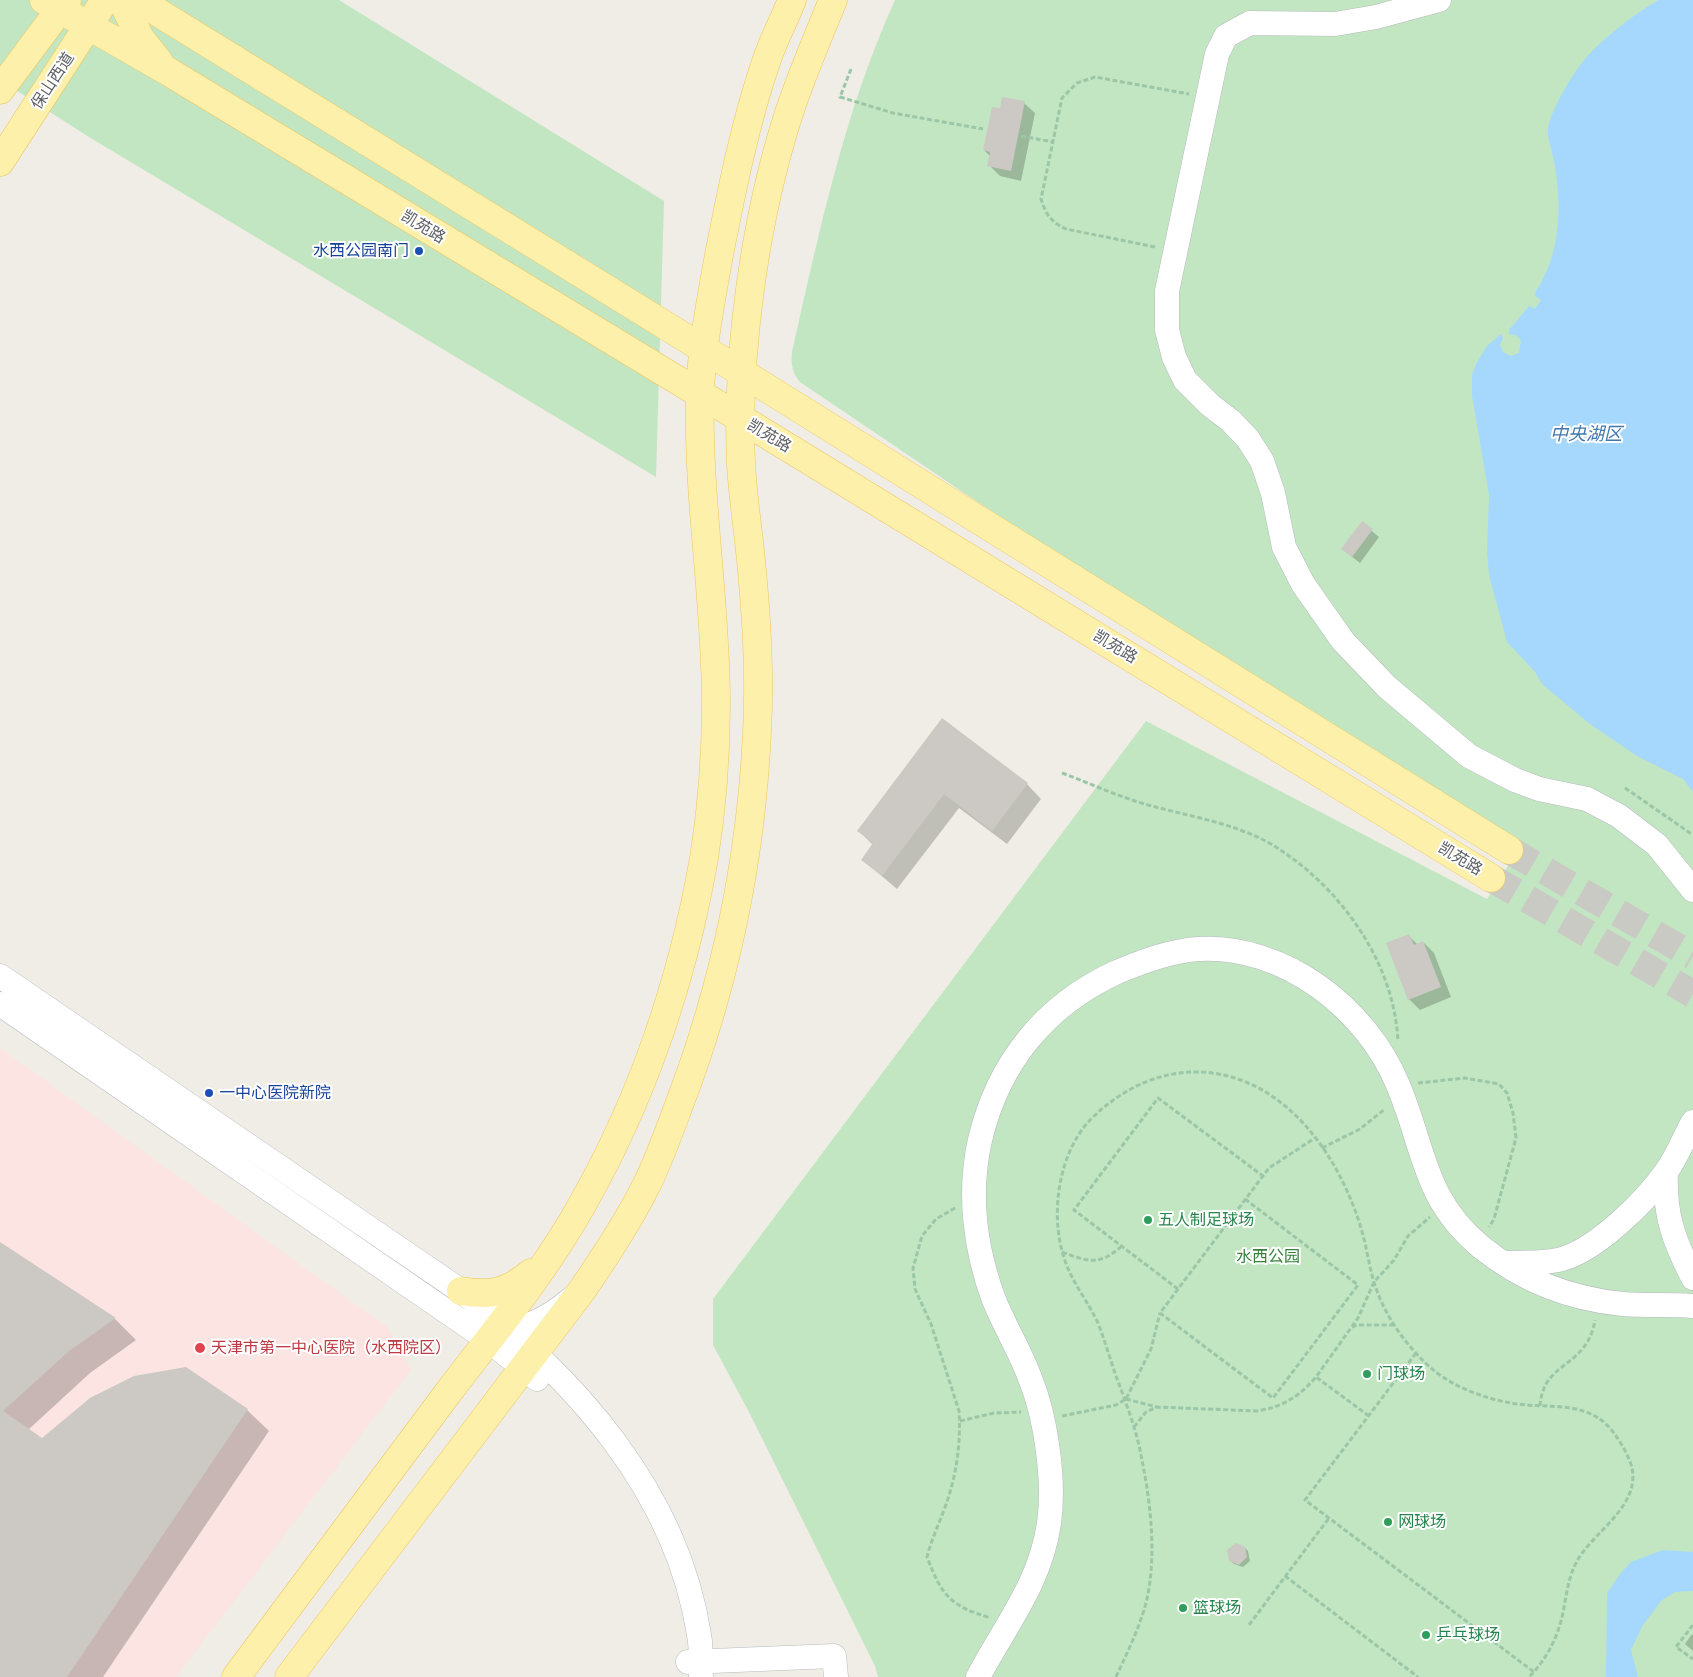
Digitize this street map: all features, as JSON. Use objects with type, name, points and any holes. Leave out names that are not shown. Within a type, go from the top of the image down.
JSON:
[{"type":"main road","name":"保山西道","points":[[0,162],[105,0]]},
{"type":"main road","points":[[122,0],[133,26],[147,49],[168,72]]},
{"type":"main road","name":"凯苑路","points":[[138,0],[641,312],[703,348],[1509,850]]},
{"type":"main road","points":[[165,0],[177,17],[196,36]]},
{"type":"main road","points":[[236,1677],[499,1331],[582,1205],[634,1100],[679,971],[704,856],[712,784],[716,705],[701,470],[706,392],[703,348],[743,139],[768,58],[792,0]]},
{"type":"main road","points":[[288,1677],[583,1289],[619,1235],[647,1184],[699,1054],[724,967],[742,882],[752,805],[757,712],[753,576],[741,467],[741,372],[755,263],[770,189],[789,114],[834,0]]},
{"type":"main road","name":"凯苑路","points":[[57,3],[88,27],[168,72],[636,356],[706,392],[740,418],[1491,878]]},
{"type":"main road","points":[[0,90],[57,3]]},
{"type":"main road","points":[[641,312],[675,346],[728,424],[741,467]]},
{"type":"main road","points":[[636,356],[663,382],[685,412],[701,470]]},
{"type":"main road","points":[[456,1303],[512,1288],[546,1261]]},
{"type":"street","points":[[1439,0],[1376,17],[1335,24],[1250,23],[1226,36],[1217,54],[1167,291],[1167,330],[1174,357],[1185,380],[1242,433],[1262,461],[1273,493],[1284,547],[1303,584],[1342,641],[1387,687],[1469,756],[1492,770],[1538,789],[1589,796],[1645,834],[1675,865],[1693,890]]},
{"type":"street","points":[[978,1677],[1028,1591],[1040,1560],[1049,1522],[1050,1482],[1041,1414],[1031,1379],[995,1302],[985,1272],[974,1204],[974,1177],[984,1122],[999,1085],[1029,1036],[1076,996],[1108,976],[1168,953],[1197,949],[1226,949],[1255,954],[1285,966],[1312,982],[1356,1021],[1386,1059],[1400,1091],[1426,1169],[1443,1206],[1455,1223],[1478,1244],[1537,1283],[1592,1299],[1623,1304],[1693,1306]]},
{"type":"street","points":[[0,976],[456,1303]]},
{"type":"street","points":[[0,1004],[499,1331],[528,1360],[556,1395],[582,1422],[626,1481],[647,1516],[675,1579],[694,1670],[784,1668],[834,1656],[836,1677]]},
{"type":"street","points":[[1505,1263],[1560,1260],[1576,1254],[1620,1221],[1666,1172],[1693,1122]]},
{"type":"street","points":[[1666,1172],[1666,1210],[1673,1238],[1693,1278]]},
{"type":"street","points":[[499,1331],[547,1316],[583,1289]]},
{"type":"path","points":[[851,69],[840,97],[893,113],[983,129]]},
{"type":"path","points":[[1176,251],[1087,235],[1054,224],[1046,215],[1042,199],[1062,98],[1076,83],[1094,77],[1208,98]]},
{"type":"path","points":[[1021,136],[1053,142]]},
{"type":"path","points":[[1062,773],[1149,805],[1210,820],[1244,832],[1271,844],[1296,862],[1338,902],[1361,930],[1388,987],[1398,1025],[1399,1048]]},
{"type":"path","points":[[1625,788],[1693,835]]},
{"type":"path","points":[[1116,1677],[1137,1630],[1146,1601],[1150,1566],[1147,1489],[1142,1456],[1126,1399],[1093,1311],[1070,1273],[1062,1252],[1057,1194],[1070,1151],[1079,1134],[1096,1114],[1118,1096],[1145,1082],[1188,1072],[1222,1074],[1253,1085],[1271,1094],[1303,1122],[1316,1138],[1353,1204],[1362,1229],[1374,1282],[1393,1325],[1416,1353],[1445,1379],[1492,1399],[1540,1406],[1580,1408],[1593,1414],[1608,1425],[1618,1439],[1632,1466],[1633,1482],[1627,1498],[1618,1512],[1578,1559],[1566,1590],[1560,1626],[1546,1656],[1529,1677]]},
{"type":"path","points":[[1322,1148],[1360,1129],[1400,1091],[1465,1078],[1500,1084],[1507,1093],[1513,1113],[1516,1138],[1494,1219],[1478,1244]]},
{"type":"path","points":[[1178,1289],[1074,1210],[1158,1098],[1263,1176]]},
{"type":"path","points":[[960,1421],[994,1413],[1012,1412],[1060,1416],[1116,1405],[1126,1399],[1151,1349],[1160,1313],[1269,1168],[1316,1138]]},
{"type":"path","points":[[1160,1313],[1273,1398],[1358,1285],[1245,1199]]},
{"type":"path","points":[[974,1204],[953,1208],[936,1219],[922,1236],[913,1268],[915,1289],[931,1324],[959,1411],[960,1421],[958,1458],[953,1482],[927,1557],[946,1597],[963,1608],[1010,1624]]},
{"type":"path","points":[[1126,1399],[1157,1407],[1257,1411],[1271,1409],[1297,1396],[1316,1377],[1351,1328],[1364,1308],[1374,1282],[1394,1260],[1408,1236],[1443,1206]]},
{"type":"path","points":[[1062,1252],[1096,1261],[1110,1256],[1122,1246]]},
{"type":"path","points":[[1540,1406],[1541,1393],[1550,1378],[1579,1355],[1588,1343],[1595,1316],[1592,1299]]},
{"type":"path","points":[[1351,1328],[1357,1325],[1393,1325]]},
{"type":"path","points":[[1416,1353],[1305,1500],[1534,1672]]},
{"type":"path","points":[[1316,1377],[1368,1416]]},
{"type":"path","points":[[1133,1427],[1146,1412],[1157,1407]]},
{"type":"path","points":[[1248,1625],[1329,1518]]},
{"type":"path","points":[[1285,1576],[1418,1677]]},
{"type":"path","points":[[1693,1627],[1676,1647],[1693,1660]]},
{"type":"shaded area","name":"天津市第一中心医院（水西院区）","points":[[0,1048],[387,1327],[411,1370],[176,1677],[0,1677]]},
{"type":"green space","points":[[0,0],[339,0],[664,201],[656,477],[89,137],[0,80]]},
{"type":"green space","name":"水西公园","points":[[895,0],[1693,0],[1693,1677],[878,1677],[875,1666],[750,1414],[713,1345],[713,1299],[1146,721],[1487,899],[1522,844],[1013,526],[797,379],[793,368],[792,352],[834,173],[861,86]]},
{"type":"water","name":"中央湖区","points":[[1659,0],[1693,0],[1693,792],[1683,779],[1637,756],[1590,724],[1542,684],[1535,672],[1507,642],[1489,575],[1487,551],[1489,495],[1472,396],[1472,375],[1476,364],[1487,346],[1501,334],[1503,338],[1500,345],[1503,352],[1511,356],[1519,353],[1521,340],[1516,335],[1509,334],[1509,330],[1529,306],[1535,309],[1541,300],[1535,296],[1536,291],[1550,262],[1557,231],[1557,183],[1548,129],[1557,103],[1574,73],[1585,59],[1631,18]]},
{"type":"water","points":[[1663,1550],[1693,1552],[1693,1591],[1675,1592],[1662,1600],[1643,1625],[1631,1650],[1638,1677],[1606,1677],[1607,1593],[1631,1562]]},
{"type":"building","points":[[1002,97],[1025,101],[1011,171],[987,166],[990,152],[983,150],[992,107],[1000,108]]},
{"type":"building","points":[[1362,521],[1373,529],[1352,557],[1341,549]]},
{"type":"building","points":[[942,718],[1028,783],[992,831],[944,794],[882,876],[861,860],[873,843],[857,831]]},
{"type":"building","points":[[1409,934],[1414,945],[1423,941],[1441,987],[1408,1000],[1386,943]]},
{"type":"building","points":[[0,1242],[116,1318],[69,1351],[3,1411],[42,1438],[90,1398],[134,1376],[186,1367],[248,1409],[67,1677],[0,1677]]},
{"type":"building","points":[[1236,1543],[1245,1547],[1247,1557],[1239,1565],[1229,1561],[1227,1550]]},
{"type":"tunnel","points":[[1509,850],[1693,956]]},
{"type":"tunnel","points":[[1491,878],[1693,994]]},
{"type":"place","name":"水西公园南门","points":[[419,251]]},
{"type":"place","name":"一中心医院新院","points":[[209,1093]]},
{"type":"place","name":"五人制足球场","points":[[1148,1220]]},
{"type":"place","name":"天津市第一中心医院（水西院区）","points":[[200,1348]]},
{"type":"place","name":"‌门球场‌","points":[[1367,1374]]},
{"type":"place","name":"网球场","points":[[1388,1522]]},
{"type":"place","name":"篮球场","points":[[1183,1608]]},
{"type":"place","name":"乒乓球场","points":[[1426,1635]]}]
